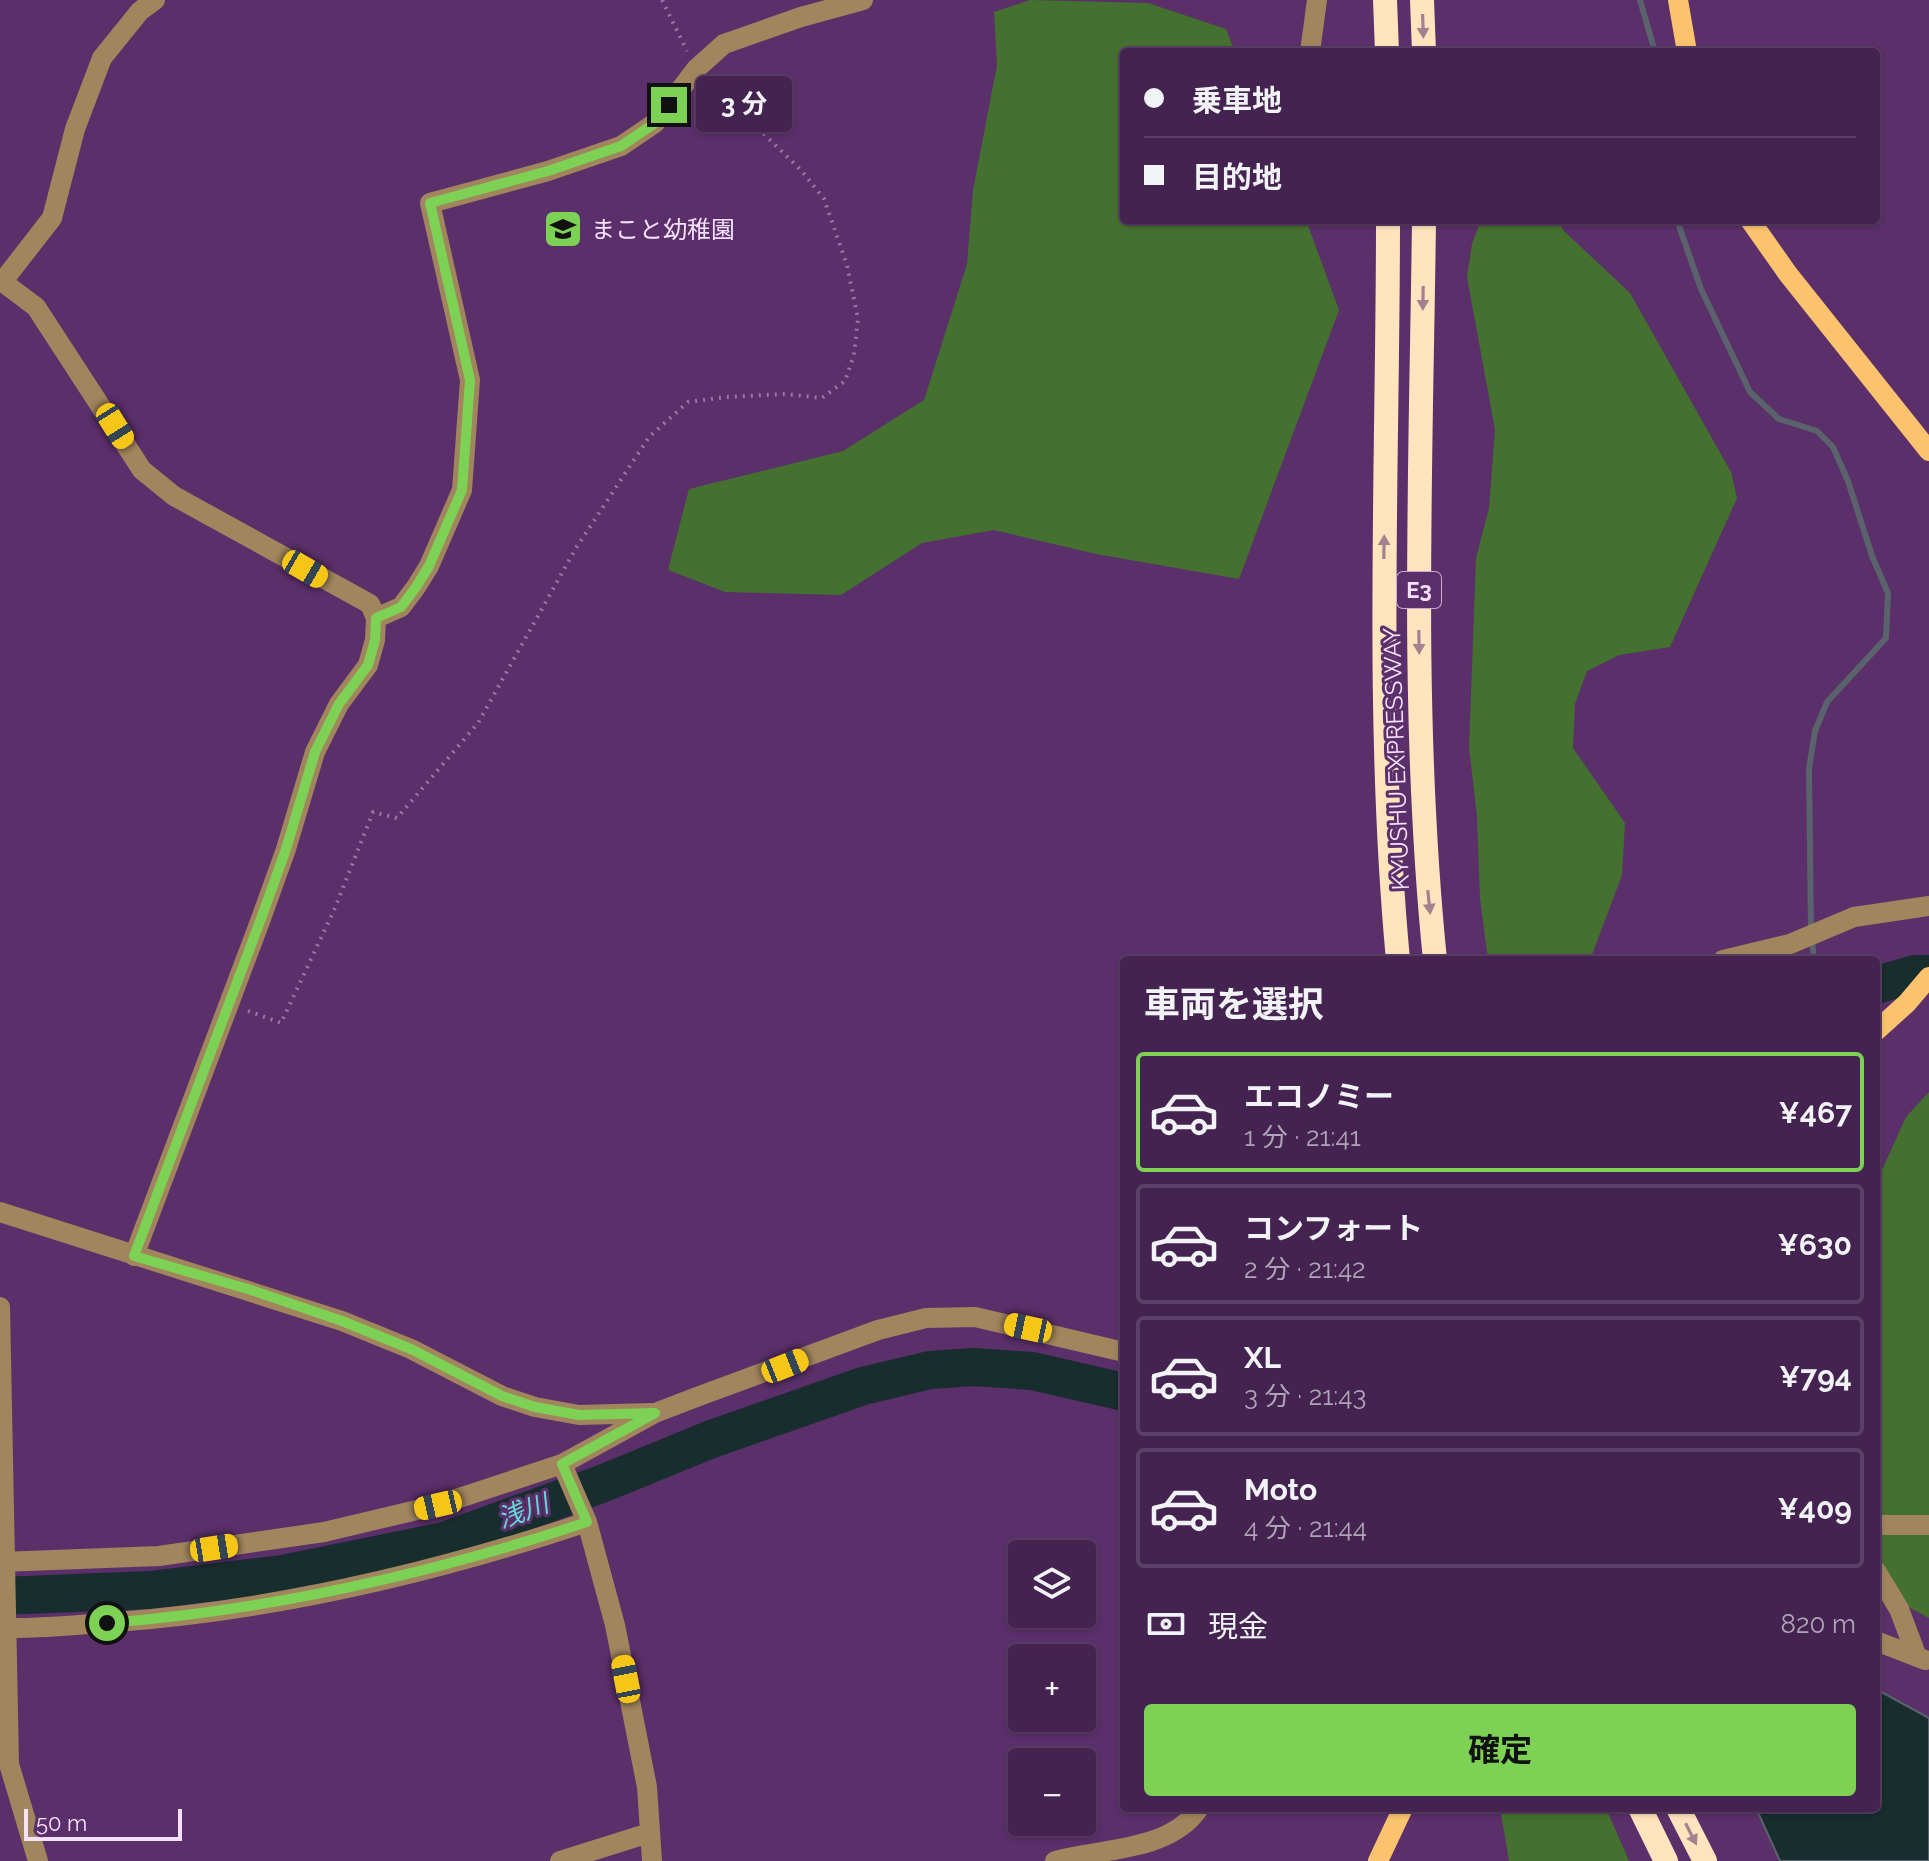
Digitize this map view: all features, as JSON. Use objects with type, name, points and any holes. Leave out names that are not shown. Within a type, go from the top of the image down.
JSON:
[{"type":"highway","points":[[1385,0],[1387,48]]},
{"type":"highway","points":[[1422,0],[1424,48]]},
{"type":"highway","name":"KYUSHU EXPRESSWAY","points":[[1388,224],[1383,731],[1389,869],[1398,956]]},
{"type":"highway","name":"KYUSHU EXPRESSWAY","points":[[1424,224],[1420,729],[1425,865],[1435,956]]},
{"type":"highway","points":[[1642,1812],[1666,1861]]},
{"type":"highway","points":[[1680,1812],[1705,1861]]},
{"type":"main road","points":[[1678,0],[1686,48]]},
{"type":"main road","points":[[1753,224],[1788,274],[1929,451]]},
{"type":"main road","points":[[1880,1027],[1929,977]]},
{"type":"main road","points":[[1378,1861],[1401,1812]]},
{"type":"street","points":[[134,1256],[286,849],[315,752],[339,704],[368,665],[375,640],[376,618],[370,604],[174,496],[142,470],[36,307],[2,281],[52,218],[75,129],[102,58],[140,11],[155,0]]},
{"type":"street","points":[[376,618],[401,607],[416,587],[429,566],[462,490],[470,380],[430,203],[548,171],[621,146],[655,123],[696,69],[724,44],[801,17],[863,0]]},
{"type":"street","points":[[1311,48],[1317,0]]},
{"type":"street","points":[[1740,956],[1790,944],[1854,917],[1929,906]]},
{"type":"street","points":[[0,1212],[342,1321],[411,1349],[502,1396],[535,1407],[579,1415],[655,1413]]},
{"type":"street","points":[[0,1307],[9,1764],[38,1861]]},
{"type":"street","points":[[4,1566],[159,1556],[324,1532],[438,1505],[565,1470],[655,1413],[878,1330],[926,1318],[975,1317],[1120,1351]]},
{"type":"street","points":[[565,1470],[585,1518],[615,1625],[647,1787],[652,1861]]},
{"type":"street","points":[[4,1624],[169,1618],[292,1600],[419,1573],[504,1550],[585,1518]]},
{"type":"street","points":[[1880,1525],[1929,1525]]},
{"type":"street","points":[[1880,1578],[1923,1659]]},
{"type":"street","points":[[1880,1643],[1923,1659]]},
{"type":"street","points":[[1055,1861],[1164,1837],[1196,1812]]},
{"type":"street","points":[[560,1861],[649,1833]]},
{"type":"path","points":[[227,1003],[281,1023],[335,908],[373,812],[397,818],[478,723],[576,548],[649,437],[688,402],[786,394],[822,398],[845,381],[854,355],[858,319],[847,265],[824,199],[801,170],[696,69],[662,0]]},
{"type":"green space","points":[[1030,0],[1148,3],[1226,29],[1233,48],[1120,48],[1120,224],[1307,224],[1339,310],[1239,579],[1096,554],[994,530],[922,543],[841,595],[725,592],[668,570],[689,489],[843,451],[924,400],[967,264],[973,190],[997,65],[994,12]]},
{"type":"green space","points":[[1480,224],[1559,224],[1630,293],[1731,472],[1737,498],[1670,647],[1619,655],[1587,671],[1575,704],[1573,748],[1625,823],[1622,875],[1592,956],[1487,956],[1469,747],[1476,558],[1489,508],[1495,430],[1467,277],[1472,244]]},
{"type":"green space","points":[[1929,1092],[1929,1618],[1880,1592],[1880,1174],[1906,1117]]},
{"type":"green space","points":[[1501,1812],[1608,1812],[1629,1861],[1509,1861]]},
{"type":"shaded area","points":[[1880,1691],[1929,1718],[1929,1861],[1780,1861],[1758,1812],[1880,1812]]},
{"type":"waterway","points":[[1640,0],[1654,48]]},
{"type":"waterway","points":[[1678,224],[1701,289],[1750,392],[1779,419],[1817,431],[1833,447],[1888,593],[1886,638],[1827,702],[1815,731],[1809,769],[1811,930]]},
{"type":"waterway","points":[[1812,941],[1814,956]]},
{"type":"waterway","name":"浅川","points":[[1880,984],[1915,974],[1929,974]]},
{"type":"waterway","name":"浅川","points":[[0,1596],[150,1590],[282,1574],[444,1541],[604,1483],[709,1440],[863,1386],[930,1370],[973,1367],[1032,1371],[1120,1391]]},
{"type":"place","name":"まこと幼稚園","points":[[563,229]]},
{"type":"route","points":[[107,1623],[169,1618],[292,1600],[419,1573],[504,1550],[587,1522],[562,1464],[655,1413],[579,1415],[535,1407],[502,1396],[411,1349],[342,1321],[251,1290],[134,1256],[262,916],[315,752],[339,704],[368,665],[375,640],[376,618],[401,607],[416,587],[429,566],[462,490],[470,380],[430,203],[548,171],[621,146],[655,123],[669,105]]}]
